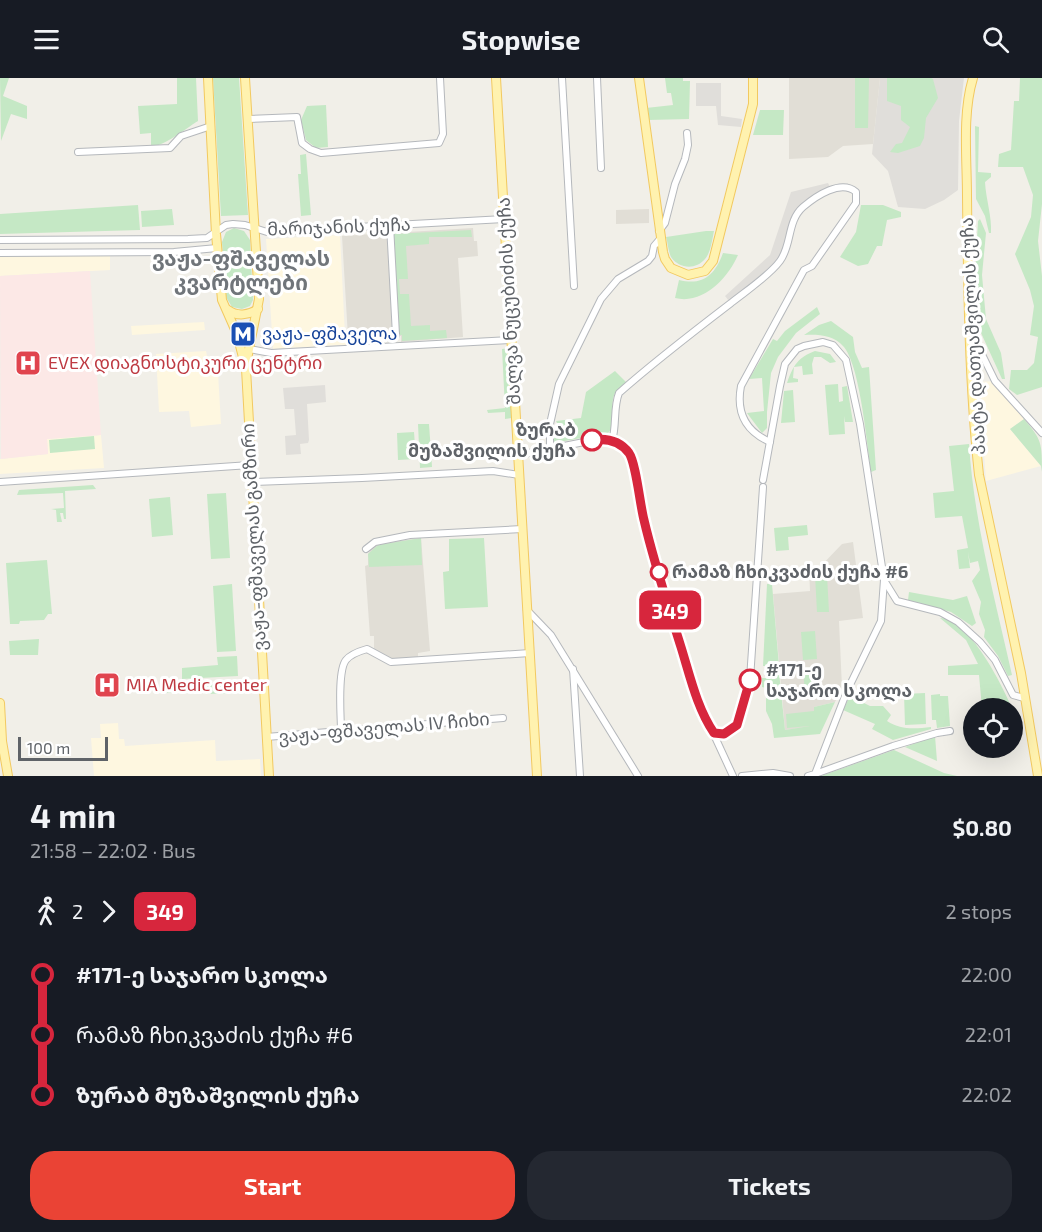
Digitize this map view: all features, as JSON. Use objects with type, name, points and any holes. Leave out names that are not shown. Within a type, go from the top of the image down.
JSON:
[{"type":"main road","name":"ვაჟა-ფშაველას გამზირი","points":[[208,78],[221,297],[237,334],[246,369]]},
{"type":"main road","name":"ვაჟა-ფშაველას გამზირი","points":[[245,78],[259,294],[246,369],[269,776]]},
{"type":"main road","name":"შალვა ნუცუბიძის ქუჩა","points":[[496,78],[537,776]]},
{"type":"main road","points":[[639,78],[659,235],[665,259],[676,271],[688,275],[705,271],[713,261],[753,104],[753,78]]},
{"type":"main road","name":"პაატა დათუაშვილის ქუჩა","points":[[973,78],[967,133],[968,327],[979,475],[1012,629],[1038,776]]},
{"type":"main road","points":[[224,307],[237,314],[250,313],[258,309]]},
{"type":"main road","points":[[0,704],[2,741],[8,776]]},
{"type":"street","points":[[248,120],[297,117],[302,143],[321,153],[439,143],[443,135],[440,78]]},
{"type":"street","points":[[562,78],[574,286]]},
{"type":"street","points":[[597,78],[601,168]]},
{"type":"street","points":[[78,152],[170,148],[181,136],[211,126]]},
{"type":"street","points":[[549,448],[550,424],[559,384],[601,298],[618,279],[642,266],[652,256],[654,246],[665,224],[675,184],[686,158],[687,133]]},
{"type":"street","points":[[612,441],[619,393],[745,292],[781,260],[792,224],[804,206],[834,188],[851,188],[856,192],[856,203],[812,266],[804,270],[741,386],[738,400],[749,429],[770,442]]},
{"type":"street","name":"მარიჯანის ქუჩა","points":[[0,240],[198,239],[216,234],[230,224],[242,224],[267,232],[504,219]]},
{"type":"street","points":[[390,225],[396,335]]},
{"type":"street","points":[[198,239],[199,250]]},
{"type":"street","points":[[0,253],[174,252],[217,248]]},
{"type":"street","points":[[968,327],[995,381],[1042,433]]},
{"type":"street","points":[[249,349],[271,353],[511,340]]},
{"type":"street","points":[[714,733],[724,734],[737,725],[750,679],[763,483],[784,367],[797,349],[823,342],[839,350],[846,360],[852,382],[884,580],[881,621],[846,691],[811,775]]},
{"type":"street","points":[[518,458],[524,454],[549,448],[599,439],[612,441],[628,452],[633,462],[637,492],[648,534],[697,698],[733,776]]},
{"type":"street","points":[[0,482],[250,465]]},
{"type":"street","points":[[251,482],[493,471],[519,475]]},
{"type":"street","points":[[366,549],[375,542],[410,536],[522,529]]},
{"type":"street","points":[[884,580],[897,601]]},
{"type":"street","points":[[883,611],[889,602],[897,601],[940,612],[958,622],[980,642],[995,660],[1013,694],[1024,698]]},
{"type":"street","points":[[527,610],[551,634],[638,776]]},
{"type":"street","points":[[341,731],[344,662],[367,650],[391,662],[530,653]]},
{"type":"street","points":[[573,668],[580,776]]},
{"type":"street","name":"ვაჟა-ფშაველას IV ჩიხი","points":[[266,737],[503,718]]},
{"type":"street","points":[[811,775],[893,746],[950,731]]},
{"type":"street","points":[[742,776],[773,773],[790,776]]},
{"type":"shaded area","points":[[789,78],[880,78],[873,144],[843,146],[828,157],[789,159]]},
{"type":"shaded area","points":[[880,78],[964,78],[959,121],[958,190],[925,209],[898,207],[888,171],[872,154]]},
{"type":"shaded area","points":[[696,83],[721,83],[721,116],[742,119],[741,127],[718,125],[716,106],[696,106]]},
{"type":"shaded area","points":[[828,183],[831,189],[805,204],[778,261],[729,301],[725,296],[770,255],[791,192]]},
{"type":"shaded area","points":[[649,209],[649,223],[616,224],[616,210]]},
{"type":"shaded area","points":[[473,228],[478,256],[458,258],[463,337],[401,342],[401,336],[398,336],[392,233]]},
{"type":"shaded area","points":[[388,233],[395,342],[356,343],[356,336],[348,337],[342,236]]},
{"type":"shaded area","points":[[340,235],[345,336],[356,336],[356,344],[273,349],[266,239]]},
{"type":"shaded area","points":[[110,255],[110,270],[0,276],[0,256]]},
{"type":"shaded area","points":[[90,271],[101,435],[47,439],[48,454],[1,459],[0,276]]},
{"type":"shaded area","points":[[204,322],[205,330],[132,335],[131,326]]},
{"type":"shaded area","points":[[206,351],[207,356],[217,356],[221,424],[191,427],[189,411],[159,412],[156,354]]},
{"type":"shaded area","points":[[995,381],[1004,396],[1024,419],[1010,429],[1041,466],[986,481],[979,382]]},
{"type":"shaded area","points":[[325,385],[326,402],[307,404],[308,443],[300,444],[301,454],[286,455],[285,436],[296,435],[294,409],[285,409],[283,388]]},
{"type":"shaded area","points":[[101,435],[104,468],[0,474],[0,459],[48,454],[47,439]]},
{"type":"shaded area","points":[[421,538],[430,651],[418,653],[418,657],[395,661],[374,652],[374,636],[370,636],[365,566],[368,565],[368,554],[378,544]]},
{"type":"shaded area","points":[[853,542],[863,618],[839,621],[842,688],[835,702],[814,707],[816,726],[785,730],[773,594],[810,591],[809,568],[820,567],[842,544]]},
{"type":"shaded area","points":[[118,723],[119,739],[124,739],[125,746],[215,740],[216,761],[260,759],[261,776],[94,776],[91,738],[101,738],[100,724]]},
{"type":"green space","points":[[0,78],[9,78],[3,96],[27,106],[27,119],[11,114],[1,141]]},
{"type":"green space","points":[[177,78],[196,78],[198,121],[169,140],[151,147],[151,133],[140,134],[138,106],[177,104]]},
{"type":"green space","points":[[213,78],[239,78],[248,215],[221,216]]},
{"type":"green space","points":[[665,78],[683,78],[683,81],[690,81],[689,119],[648,120],[646,108],[673,105],[671,93],[667,93]]},
{"type":"green space","points":[[855,78],[869,78],[868,128],[855,128]]},
{"type":"green space","points":[[887,78],[931,78],[938,98],[926,118],[924,138],[920,146],[898,153],[890,152],[896,144],[902,143],[910,127],[901,120],[901,106],[887,101]]},
{"type":"green space","points":[[1020,78],[1042,78],[1042,204],[1038,241],[1042,276],[1042,387],[1017,395],[1009,389],[1011,370],[1027,370],[1034,363],[1038,337],[1030,335],[1034,306],[1015,254],[1031,217],[1033,195],[1023,167],[998,167],[999,154],[1011,150],[1014,101],[1019,101]]},
{"type":"green space","points":[[326,105],[328,147],[316,148],[306,140],[301,120],[307,106]]},
{"type":"green space","points":[[760,110],[784,110],[783,135],[753,135]]},
{"type":"green space","points":[[975,126],[979,127],[978,172],[991,173],[991,177],[985,182],[991,233],[989,233],[985,216],[976,199]]},
{"type":"green space","points":[[306,154],[311,215],[301,216],[298,174],[301,174],[300,155]]},
{"type":"green space","points":[[138,205],[140,230],[0,234],[0,214]]},
{"type":"green space","points":[[861,205],[883,205],[901,212],[901,217],[887,220],[882,246],[877,246],[868,264],[858,266],[840,257],[856,232]]},
{"type":"green space","points":[[172,209],[174,225],[142,227],[141,211]]},
{"type":"green space","points":[[980,219],[986,233],[982,275],[986,319],[1001,353],[1005,379],[1002,379],[977,324],[975,276],[978,221]]},
{"type":"green space","points":[[234,228],[244,231],[250,240],[253,300],[250,306],[242,309],[232,307],[226,297],[222,242],[226,232]]},
{"type":"green space","points":[[471,230],[472,237],[429,237],[429,244],[406,246],[408,279],[399,279],[400,294],[409,294],[411,326],[430,325],[430,331],[446,330],[447,338],[402,341],[402,335],[399,335],[393,234]]},
{"type":"green space","points":[[714,231],[709,253],[701,263],[688,267],[674,261],[669,252],[666,237]]},
{"type":"green space","points":[[723,253],[738,255],[721,281],[705,294],[685,299],[675,298],[679,280],[695,281],[707,277],[716,267]]},
{"type":"green space","points":[[817,307],[820,314],[796,333],[778,357],[771,373],[767,428],[762,433],[747,413],[764,411],[762,378],[749,379],[773,339],[777,341],[785,331]]},
{"type":"green space","points":[[831,321],[853,337],[855,352],[862,368],[869,367],[876,470],[871,472],[862,405],[849,355],[839,342],[830,337],[804,335],[819,325]]},
{"type":"green space","points":[[509,348],[512,418],[505,419],[505,412],[488,413],[487,410],[505,408],[502,349]]},
{"type":"green space","points":[[815,351],[830,354],[836,362],[830,363],[821,357],[814,357],[813,374],[803,375],[802,366],[794,367],[800,359]]},
{"type":"green space","points":[[794,367],[793,378],[798,379],[798,382],[787,383],[792,372]]},
{"type":"green space","points":[[615,371],[626,382],[613,398],[614,419],[608,433],[554,443],[553,438],[562,432],[556,421],[581,418],[586,392]]},
{"type":"green space","points":[[838,384],[839,402],[843,401],[842,387],[847,386],[853,422],[845,422],[844,416],[845,434],[829,435],[825,385]]},
{"type":"green space","points":[[793,390],[795,422],[781,423],[784,391]]},
{"type":"green space","points":[[1024,419],[1040,443],[1042,472],[1041,466],[1010,429]]},
{"type":"green space","points":[[418,424],[429,424],[432,467],[420,468]]},
{"type":"green space","points":[[414,432],[416,459],[398,460],[397,433]]},
{"type":"green space","points":[[94,436],[95,449],[50,453],[49,440]]},
{"type":"green space","points":[[969,444],[980,531],[1012,675],[1008,676],[998,656],[984,637],[985,630],[979,614],[981,602],[972,581],[980,570],[978,561],[970,563],[968,552],[970,568],[959,569],[957,550],[968,548],[962,516],[935,518],[933,493],[954,491],[949,446]]},
{"type":"green space","points":[[93,485],[96,489],[65,491],[66,519],[63,513],[60,513],[62,522],[57,522],[56,510],[51,509],[64,508],[63,493],[17,495],[19,490]]},
{"type":"green space","points":[[226,493],[230,558],[211,559],[207,494]]},
{"type":"green space","points":[[170,497],[173,535],[152,537],[149,499]]},
{"type":"green space","points":[[807,525],[808,535],[788,537],[789,550],[776,551],[774,528]]},
{"type":"green space","points":[[421,538],[422,565],[369,567],[368,554],[378,545]]},
{"type":"green space","points":[[484,538],[488,607],[445,609],[443,572],[449,571],[449,539]]},
{"type":"green space","points":[[47,560],[52,614],[48,614],[44,620],[20,621],[19,624],[10,624],[6,563]]},
{"type":"green space","points":[[815,575],[827,575],[829,612],[817,612]]},
{"type":"green space","points":[[232,584],[236,651],[217,652],[213,586]]},
{"type":"green space","points":[[767,584],[772,584],[779,666],[763,666]]},
{"type":"green space","points":[[909,592],[953,600],[967,596],[976,623],[972,626],[951,612],[908,600]]},
{"type":"green space","points":[[940,618],[952,621],[976,644],[998,678],[1007,698],[981,698],[979,675],[948,675],[948,666],[978,664],[966,640]]},
{"type":"green space","points":[[815,631],[817,659],[803,660],[801,632]]},
{"type":"green space","points":[[39,639],[38,655],[10,655],[9,641]]},
{"type":"green space","points":[[237,656],[238,676],[182,679],[182,668],[218,665],[217,657]]},
{"type":"green space","points":[[818,667],[820,694],[805,695],[803,668]]},
{"type":"green space","points":[[769,672],[779,672],[785,730],[810,726],[787,728],[786,714],[814,711],[814,707],[835,702],[820,734],[774,738],[772,724],[766,711],[766,688],[762,687],[762,678],[769,678]]},
{"type":"green space","points":[[239,682],[239,693],[205,694],[202,691],[158,693],[158,689]]},
{"type":"green space","points":[[925,693],[926,724],[905,725],[904,694]]},
{"type":"green space","points":[[940,694],[940,696],[948,696],[950,726],[937,728],[936,720],[932,720],[931,695]]},
{"type":"green space","points":[[850,696],[870,706],[883,706],[891,715],[887,721],[892,724],[908,728],[931,727],[931,729],[893,740],[872,729],[875,724],[843,710]]},
{"type":"green space","points":[[935,736],[937,761],[905,747]]},
{"type":"green space","points":[[894,750],[944,773],[957,776],[821,776]]},
{"type":"bus line","name":"349","points":[[592,440],[599,439],[620,444],[628,452],[633,462],[637,492],[676,631],[697,698],[714,733],[728,733],[737,725],[750,680]]},
{"type":"place","name":"ვაჟა-ფშაველა","points":[[243,334]]},
{"type":"place","name":"EVEX დიაგნოსტიკური ცენტრი","points":[[28,363]]},
{"type":"place","name":"ზურაბ მუზაშვილის ქუჩა","points":[[592,440]]},
{"type":"place","name":"რამაზ ჩხიკვაძის ქუჩა #6","points":[[659,572]]},
{"type":"place","name":"#171-ე საჯარო სკოლა","points":[[750,680]]},
{"type":"place","name":"MIA Medic center","points":[[107,685]]},
{"type":"district","name":"ვაჟა-ფშაველას კვარტლები","points":[[241,271]]}]
